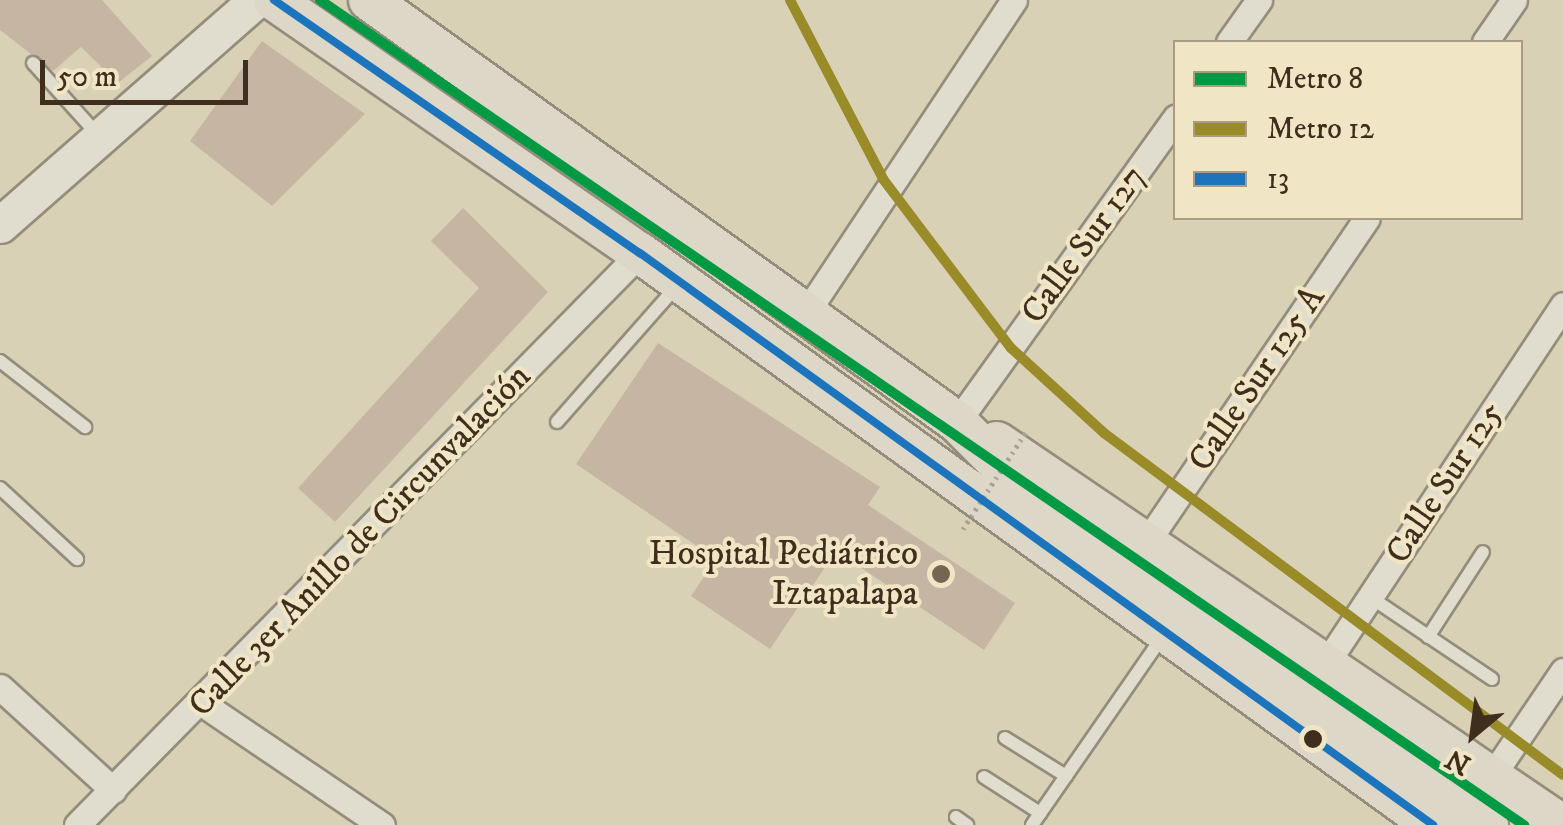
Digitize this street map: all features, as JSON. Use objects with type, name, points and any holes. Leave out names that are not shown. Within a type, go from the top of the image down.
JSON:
[{"type":"main road","points":[[274,0],[640,253],[1433,825]]},
{"type":"main road","points":[[369,0],[957,422],[1148,540],[1562,825]]},
{"type":"main road","points":[[957,422],[1058,524],[1488,825]]},
{"type":"street","points":[[0,225],[256,0]]},
{"type":"street","points":[[806,313],[1014,0]]},
{"type":"street","points":[[1230,40],[1260,0]]},
{"type":"street","points":[[1486,40],[1514,0]]},
{"type":"street","name":"Calle Sur 127","points":[[957,422],[1173,121]]},
{"type":"street","name":"Calle Sur 125 A","points":[[1148,540],[1365,220]]},
{"type":"street","name":"Calle 3er Anillo de Circunvalación","points":[[77,825],[203,704],[640,253]]},
{"type":"street","name":"Calle Sur 125","points":[[1327,662],[1563,305]]},
{"type":"street","points":[[1492,776],[1563,672]]},
{"type":"street","points":[[0,687],[112,790]]},
{"type":"street","points":[[203,704],[382,825]]},
{"type":"lane","points":[[33,63],[100,137]]},
{"type":"lane","points":[[556,422],[680,282]]},
{"type":"lane","points":[[0,361],[85,427]]},
{"type":"lane","points":[[0,488],[78,559]]},
{"type":"lane","points":[[1428,637],[1483,552]]},
{"type":"lane","points":[[1370,597],[1492,679]]},
{"type":"lane","points":[[984,776],[1036,819],[1164,634]]},
{"type":"lane","points":[[1005,738],[1066,776]]},
{"type":"path","points":[[962,529],[1026,432]]},
{"type":"building","points":[[0,0],[102,0],[152,56],[118,83],[81,47],[53,71],[0,30]]},
{"type":"building","points":[[262,41],[365,114],[272,206],[190,141]]},
{"type":"building","points":[[463,208],[548,292],[335,522],[298,488],[479,288],[431,241]]},
{"type":"building","points":[[658,343],[880,487],[868,505],[1015,603],[984,650],[836,551],[770,649],[691,596],[716,559],[576,464]]},
{"type":"metro line","name":"8","points":[[320,0],[1524,825]]},
{"type":"metro line","name":"12","points":[[790,0],[883,179],[1011,348],[1104,433],[1563,775]]},
{"type":"transit line","name":"13","points":[[274,0],[640,253],[1433,825]]},
{"type":"place","name":"Hospital Pediátrico Iztapalapa","points":[[941,574]]}]
